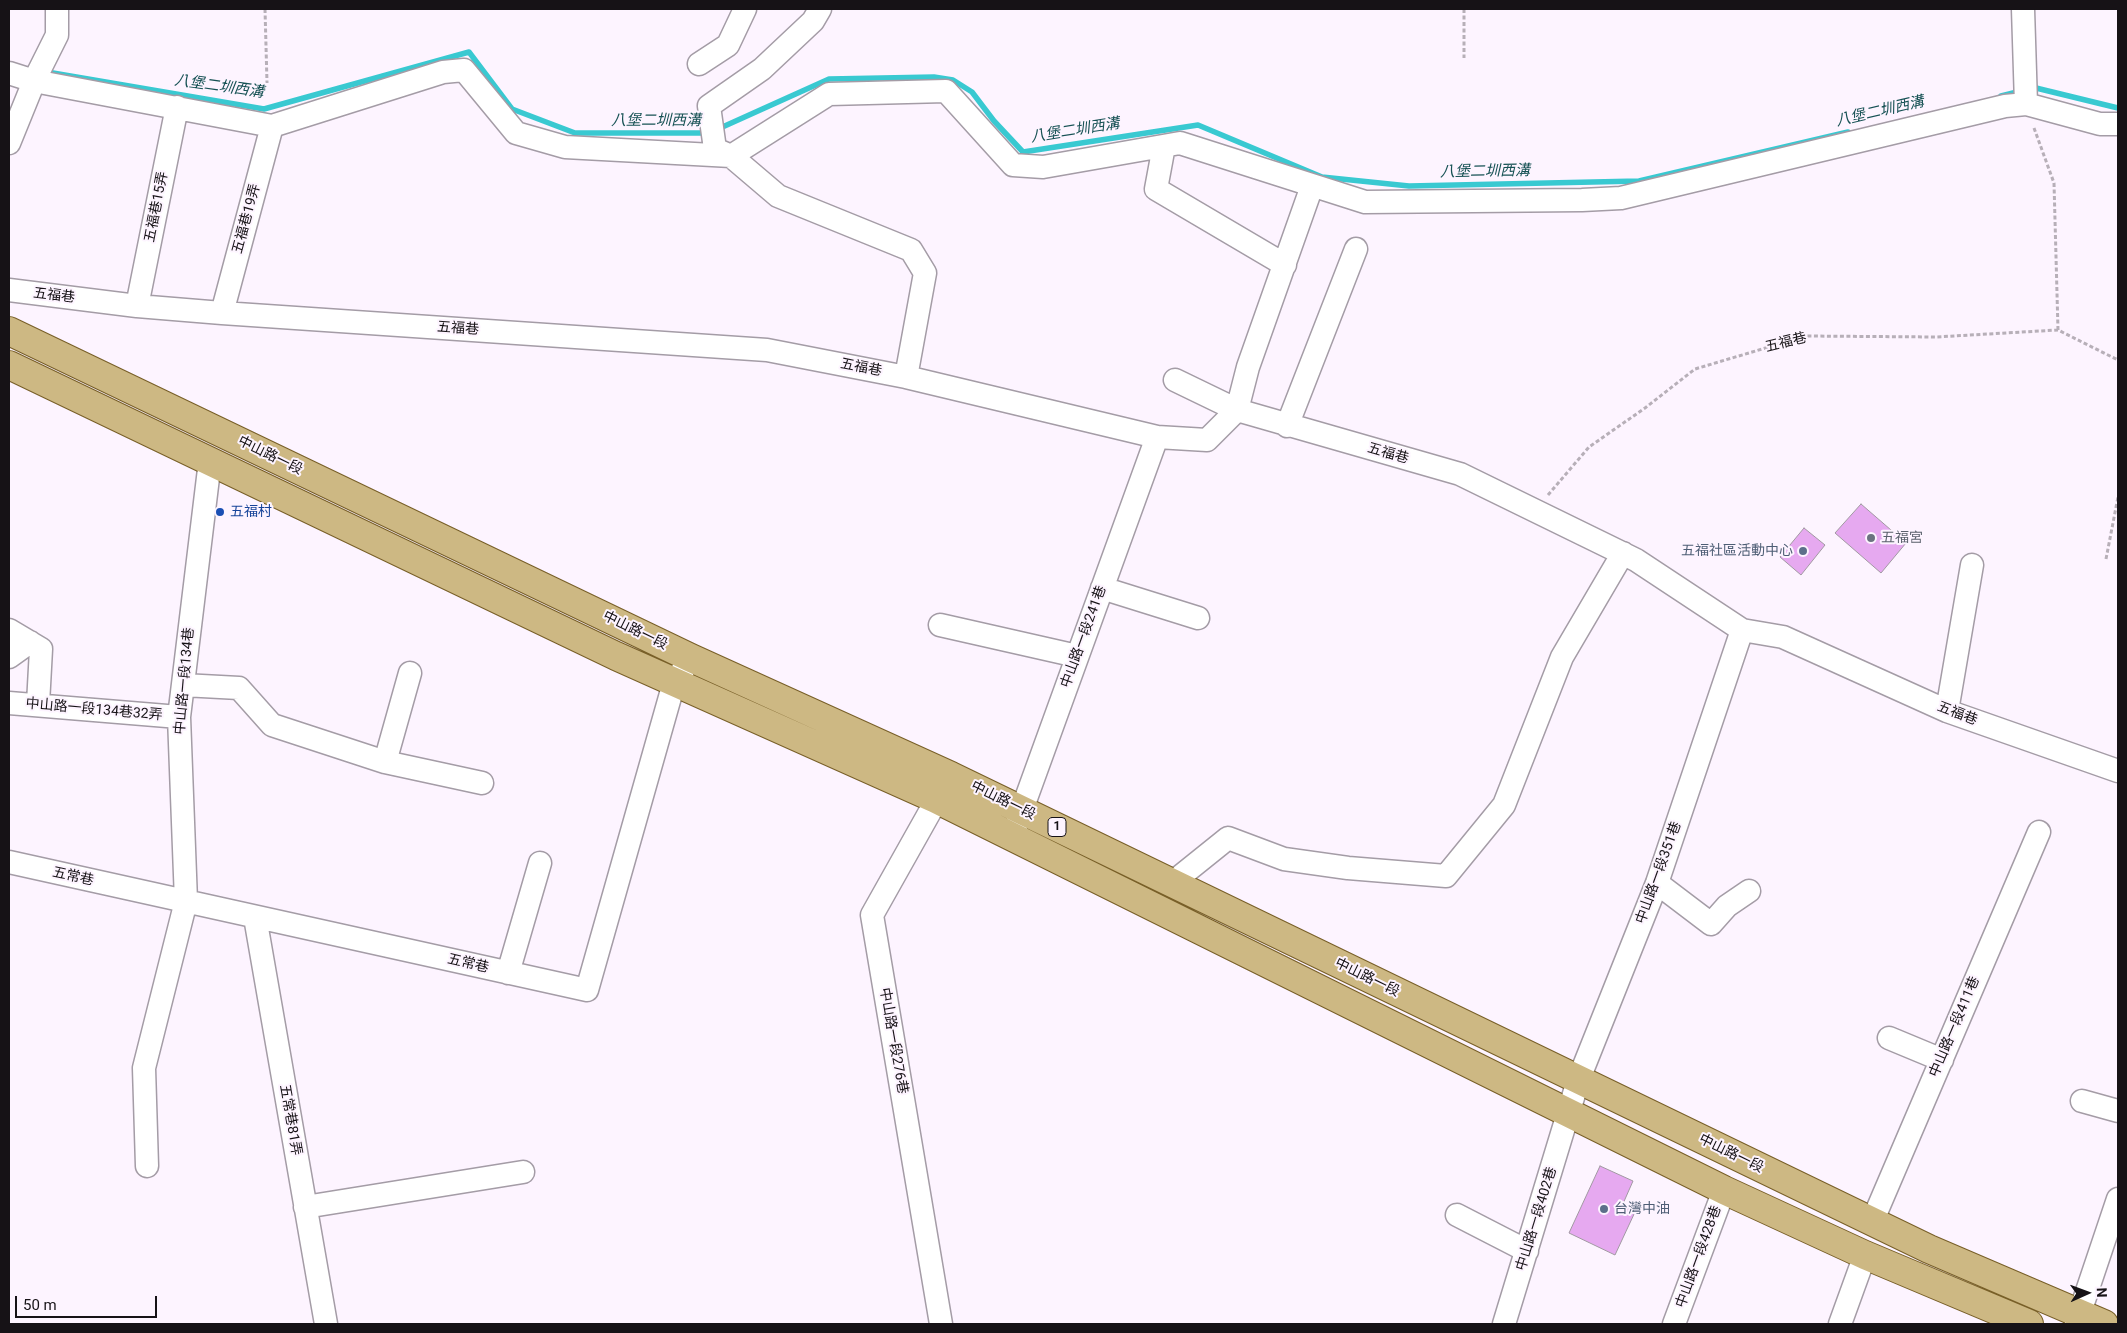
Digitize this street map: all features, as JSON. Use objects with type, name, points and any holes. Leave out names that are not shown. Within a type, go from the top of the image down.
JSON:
[{"type":"main road","name":"中山路一段","points":[[9,331],[692,658],[951,776],[1928,1249],[2077,1319],[2104,1324]]},
{"type":"main road","name":"中山路一段","points":[[9,365],[674,683],[936,799],[1724,1190],[1866,1255],[2029,1324]]},
{"type":"street","points":[[9,143],[37,74],[57,35],[58,9]]},
{"type":"street","points":[[699,64],[728,45],[745,9]]},
{"type":"street","points":[[820,9],[813,21],[762,69],[709,106],[723,152],[778,196],[911,250],[925,273],[906,377]]},
{"type":"street","points":[[2023,9],[2026,104]]},
{"type":"street","points":[[9,73],[37,74],[177,108],[272,126],[443,72],[464,70],[516,133],[565,147],[723,152],[829,94],[946,91],[1013,165],[1043,167],[1180,143],[1365,202],[1621,198],[2005,106],[2026,104],[2100,124],[2118,124]]},
{"type":"street","name":"五福巷15弄","points":[[137,306],[177,108]]},
{"type":"street","name":"五福巷19弄","points":[[222,313],[272,126]]},
{"type":"street","points":[[1164,146],[1156,189],[1285,265]]},
{"type":"street","points":[[1175,380],[1237,410],[1248,367],[1312,186]]},
{"type":"street","points":[[1287,426],[1356,249]]},
{"type":"street","name":"五福巷","points":[[9,290],[137,306],[222,313],[767,350],[906,377],[1157,437],[1207,440],[1237,410],[1287,426],[1460,474],[1636,560],[1742,630],[1783,638],[1946,711],[2118,771]]},
{"type":"street","name":"中山路一段241巷","points":[[1012,838],[1076,656],[1157,437]]},
{"type":"street","name":"中山路一段134巷","points":[[147,1166],[144,1068],[186,902],[179,717],[210,461]]},
{"type":"street","points":[[1172,883],[1228,838],[1284,859],[1348,868],[1446,876],[1504,805],[1562,657],[1623,553]]},
{"type":"street","points":[[1946,711],[1972,566]]},
{"type":"street","points":[[1102,588],[1198,618]]},
{"type":"street","points":[[940,625],[1076,656]]},
{"type":"street","points":[[9,630],[42,649],[38,704]]},
{"type":"street","name":"中山路一段351巷","points":[[1568,1113],[1578,1080],[1657,883],[1742,630]]},
{"type":"street","points":[[9,657],[30,642]]},
{"type":"street","name":"五常巷","points":[[9,862],[587,990],[674,683],[692,658]]},
{"type":"street","points":[[385,762],[410,673]]},
{"type":"street","points":[[183,685],[240,688],[272,725],[385,762],[482,783]]},
{"type":"street","name":"中山路一段134巷32弄","points":[[9,703],[179,717]]},
{"type":"street","name":"中山路一段276巷","points":[[941,1324],[872,915],[936,799],[951,776]]},
{"type":"street","name":"中山路一段411巷","points":[[1872,1222],[2038,832]]},
{"type":"street","points":[[508,973],[540,863]]},
{"type":"street","points":[[1657,883],[1711,924],[1727,906],[1749,891]]},
{"type":"street","name":"五常巷81弄","points":[[255,917],[326,1324]]},
{"type":"street","points":[[1889,1038],[1942,1060]]},
{"type":"street","points":[[2082,1101],[2118,1111]]},
{"type":"street","name":"中山路一段402巷","points":[[1504,1324],[1568,1113]]},
{"type":"street","points":[[305,1206],[523,1172]]},
{"type":"street","name":"中山路一段428巷","points":[[1674,1324],[1724,1190]]},
{"type":"street","points":[[2077,1319],[2118,1198]]},
{"type":"street","points":[[1457,1215],[1527,1251]]},
{"type":"street","points":[[1840,1324],[1866,1255]]},
{"type":"path","points":[[265,9],[267,83]]},
{"type":"path","points":[[1464,9],[1464,58]]},
{"type":"path","points":[[2026,104],[2054,183],[2058,330]]},
{"type":"path","name":"五福巷","points":[[1535,510],[1589,447],[1645,408],[1695,369],[1806,336],[1936,337],[2058,330],[2118,360]]},
{"type":"path","points":[[2106,559],[2118,497]]},
{"type":"building","name":"五福宮","points":[[1861,504],[1906,543],[1881,573],[1835,533]]},
{"type":"building","name":"五福社區活動中心","points":[[1804,528],[1825,545],[1801,575],[1780,557]]},
{"type":"building","name":"台灣中油","points":[[1600,1166],[1633,1181],[1622,1206],[1635,1212],[1615,1255],[1569,1233]]},
{"type":"waterway","name":"八堡二圳西溝","points":[[53,73],[264,109],[469,52],[512,109],[575,133],[707,133]]},
{"type":"waterway","name":"八堡二圳西溝","points":[[718,129],[829,79],[934,77],[953,80],[972,92],[994,121],[1023,152],[1198,125],[1322,177],[1409,186],[1639,181],[1848,132]]},
{"type":"waterway","name":"八堡二圳西溝","points":[[2030,89],[2036,88],[2118,108]]},
{"type":"waterway","name":"八堡二圳西溝","points":[[2001,96],[2021,91]]},
{"type":"place","name":"五福村","points":[[220,512]]},
{"type":"place","name":"五福宮","points":[[1871,538]]},
{"type":"place","name":"五福社區活動中心","points":[[1803,551]]},
{"type":"place","name":"台灣中油","points":[[1604,1209]]}]
